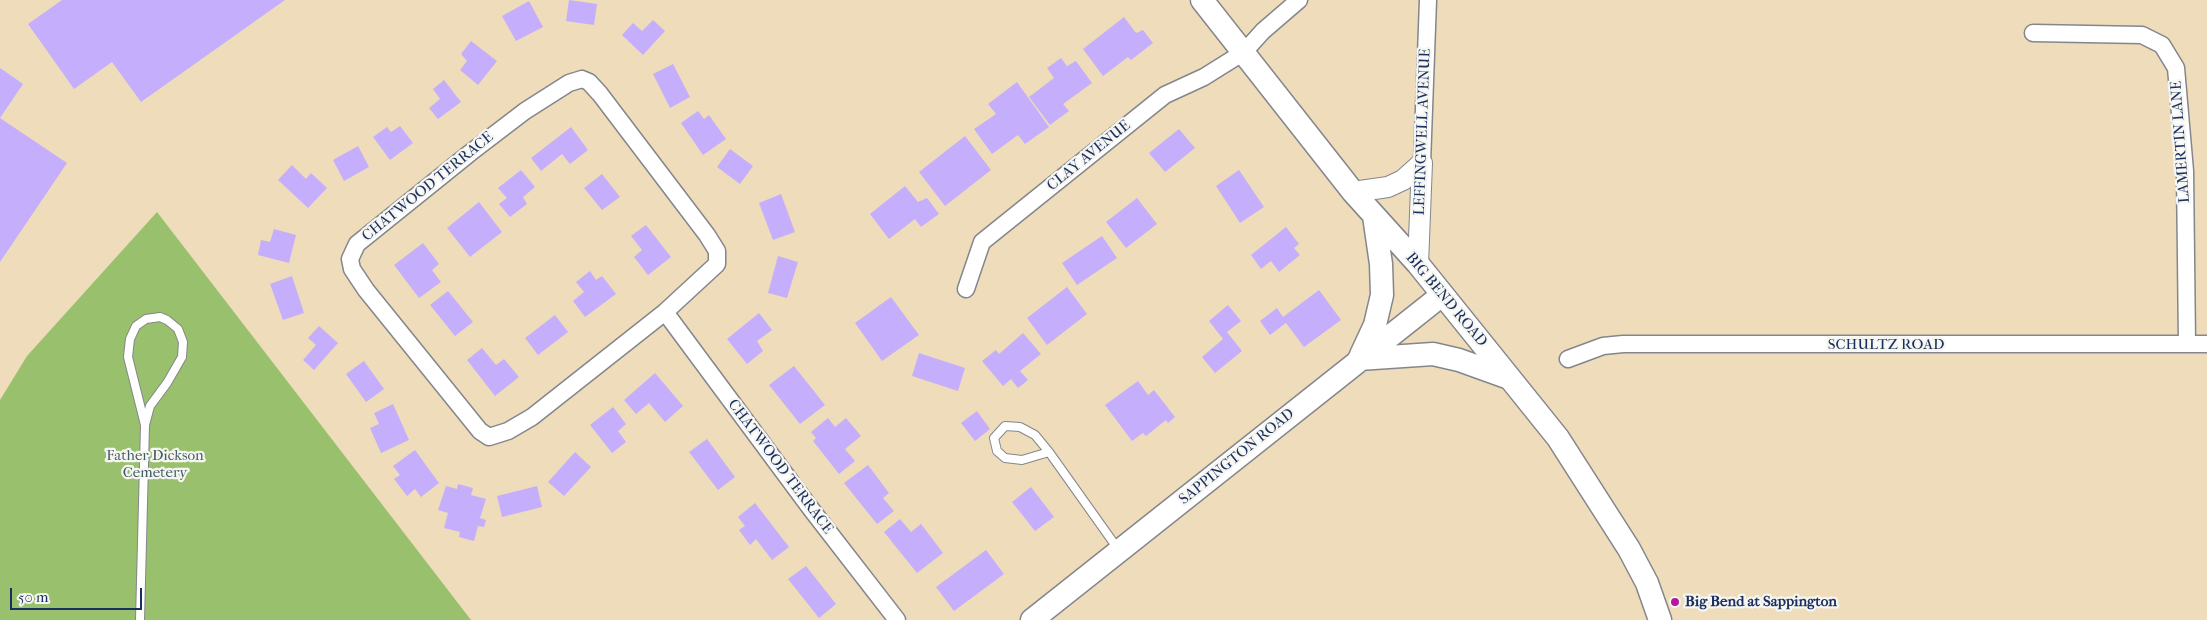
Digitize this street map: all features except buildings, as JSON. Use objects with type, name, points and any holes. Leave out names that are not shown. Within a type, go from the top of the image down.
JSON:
[{"type":"main road","name":"BIG BEND ROAD","points":[[1202,0],[1353,192],[1418,264],[1512,378],[1558,438],[1629,549],[1647,583],[1660,620]]},
{"type":"main road","points":[[1374,216],[1381,264],[1382,295],[1375,325],[1359,359],[1433,354],[1472,364],[1512,378]]},
{"type":"main road","name":"SAPPINGTON ROAD","points":[[1032,620],[1442,295]]},
{"type":"street","name":"CLAY AVENUE","points":[[966,289],[982,242],[1164,95],[1204,77],[1244,52],[1263,31],[1299,0]]},
{"type":"street","name":"LEFFINGWELL AVENUE","points":[[1418,264],[1428,0]]},
{"type":"street","name":"LAMERTIN LANE","points":[[2033,33],[2142,35],[2162,45],[2176,68],[2185,171],[2187,344]]},
{"type":"street","name":"CHATWOOD TERRACE","points":[[582,79],[589,82],[600,94],[707,235],[717,251],[717,264],[665,312],[532,417],[508,431],[489,437],[480,431],[366,290],[352,269],[350,260],[357,244],[470,153],[568,83],[582,79]]},
{"type":"street","points":[[1353,192],[1388,187],[1403,180],[1422,163]]},
{"type":"street","name":"CHATWOOD TERRACE","points":[[665,312],[811,510],[897,620]]},
{"type":"street","name":"SCHULTZ ROAD","points":[[1568,359],[1603,346],[1623,344],[2207,344]]},
{"type":"lane","points":[[140,620],[144,425],[128,357],[130,339],[136,326],[146,319],[160,317],[178,329],[183,342],[182,357],[167,383],[150,406],[144,425]]},
{"type":"lane","points":[[1049,452],[1022,460],[1005,458],[997,451],[994,438],[1005,426],[1020,426],[1034,435],[1049,452],[1119,551]]},
{"type":"green space","name":"Father Dickson Cemetery","points":[[157,212],[471,620],[0,620],[0,400],[27,356]]},
{"type":"place","name":"Big Bend at Sappington","points":[[1675,602]]}]
